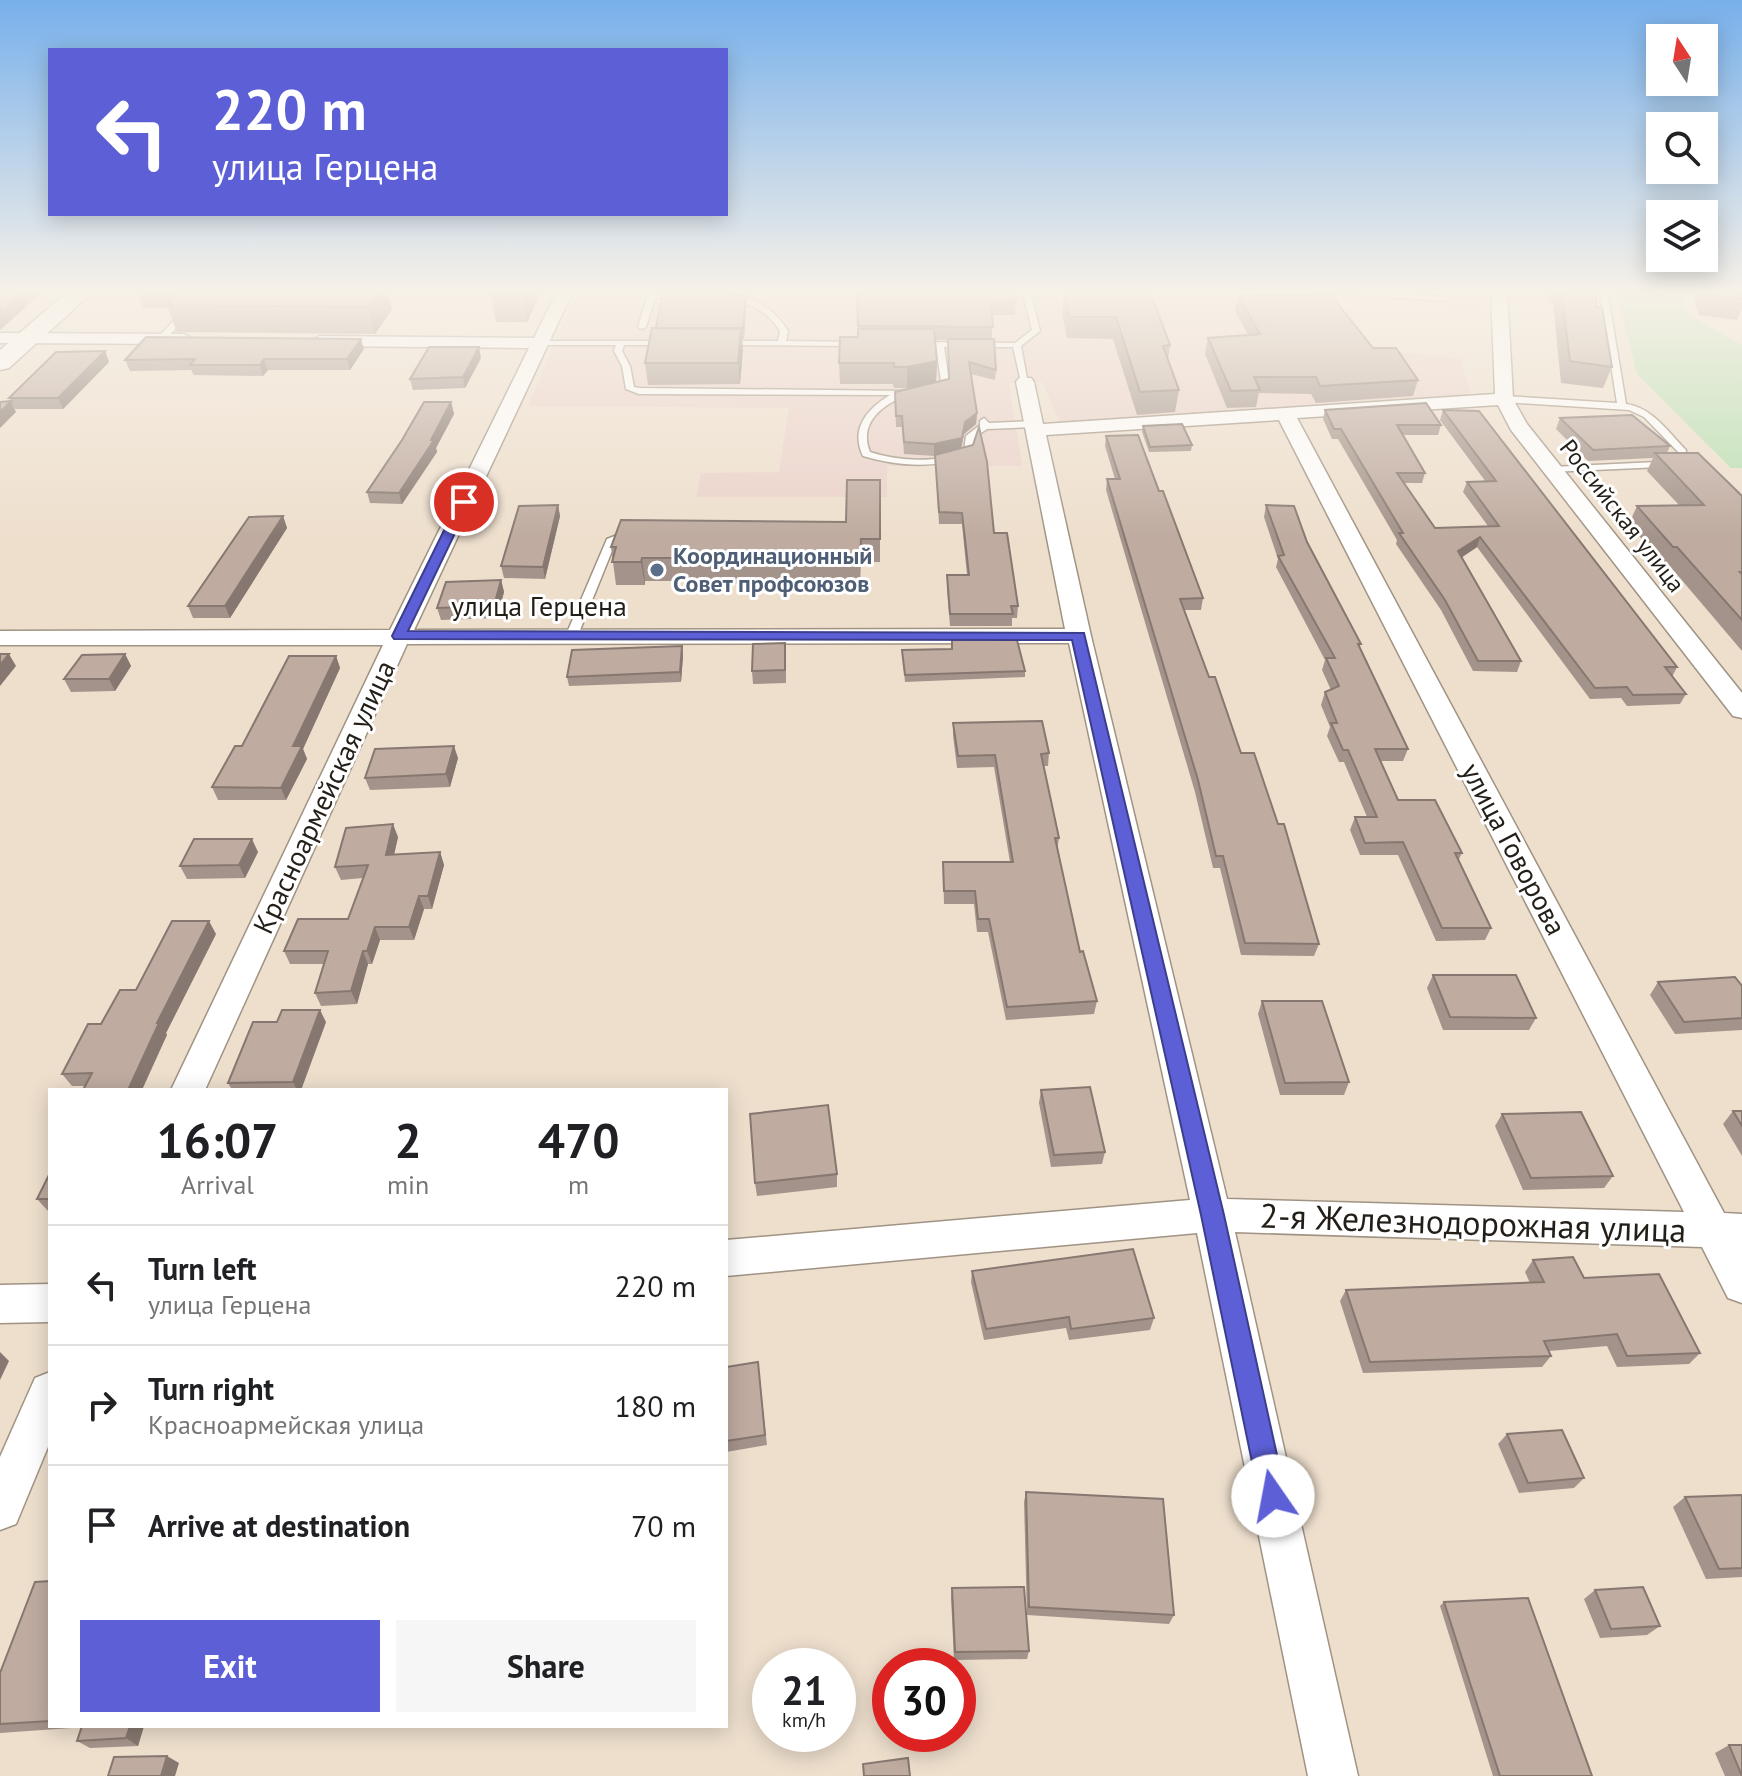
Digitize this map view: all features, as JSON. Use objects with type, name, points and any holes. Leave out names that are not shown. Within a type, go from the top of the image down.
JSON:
[{"type":"street","name":"Красноармейская улица","points":[[189,1088],[399,636],[528,372]]},
{"type":"street","name":"Российская улица","points":[[1503,372],[1504,399],[1518,426],[1742,710]]},
{"type":"street","points":[[1025,382],[1079,636],[1212,1215],[1333,1776]]},
{"type":"street","points":[[1034,427],[1504,399]]},
{"type":"street","name":"улица Говорова","points":[[1285,413],[1728,1231],[1742,1285]]},
{"type":"street","name":"улица Герцена","points":[[0,638],[1079,636]]},
{"type":"street","name":"2-я Железнодорожная улица","points":[[728,1258],[1212,1215],[1728,1231]]},
{"type":"street","points":[[0,1304],[48,1303]]},
{"type":"street","points":[[0,1508],[48,1398]]},
{"type":"lane","points":[[629,372],[630,389],[639,391],[914,391]]},
{"type":"lane","points":[[942,372],[943,386],[884,400],[866,420],[863,448],[866,454],[892,460],[947,460],[968,452],[971,436],[984,423],[1034,427]]},
{"type":"lane","points":[[1023,372],[1025,382]]},
{"type":"lane","points":[[1616,372],[1622,406]]},
{"type":"lane","points":[[1504,399],[1622,406],[1647,415],[1683,452],[1681,464],[1552,470]]},
{"type":"lane","points":[[572,635],[612,539],[639,531]]},
{"type":"shaded area","points":[[543,372],[1465,372],[1471,395],[1060,422],[1042,382],[1009,383],[1022,466],[887,466],[887,497],[696,497],[701,473],[779,472],[789,408],[528,406]]},
{"type":"green space","points":[[1742,372],[1742,468],[1731,468],[1637,374]]},
{"type":"building","points":[[36,372],[84,372],[58,398],[9,398]]},
{"type":"building","points":[[414,372],[466,372],[463,377],[410,379]]},
{"type":"building","points":[[949,372],[971,372],[977,413],[965,422],[962,438],[934,444],[904,442],[902,416],[896,416],[895,392],[949,379]]},
{"type":"building","points":[[1134,372],[1172,372],[1179,390],[1140,392]]},
{"type":"building","points":[[1223,372],[1412,372],[1418,380],[1320,386],[1316,377],[1254,377],[1260,390],[1231,391]]},
{"type":"building","points":[[11,401],[0,412],[0,402]]},
{"type":"building","points":[[424,402],[451,402],[431,440],[434,440],[399,493],[367,492],[402,440]]},
{"type":"building","points":[[1426,403],[1441,425],[1397,425],[1425,473],[1397,473],[1435,528],[1499,526],[1467,482],[1496,481],[1443,410],[1479,411],[1677,667],[1665,667],[1686,694],[1633,695],[1627,687],[1595,688],[1480,537],[1458,551],[1521,661],[1478,661],[1445,600],[1399,533],[1403,533],[1341,429],[1334,429],[1325,410]]},
{"type":"building","points":[[1632,415],[1670,446],[1593,450],[1560,418]]},
{"type":"building","points":[[1182,424],[1192,445],[1150,447],[1143,426]]},
{"type":"building","points":[[979,427],[987,462],[994,533],[1007,533],[1018,606],[1011,606],[1013,614],[950,614],[947,575],[969,575],[962,513],[939,512],[935,455],[973,445]]},
{"type":"building","points":[[1138,435],[1159,491],[1163,491],[1203,598],[1180,599],[1209,677],[1215,677],[1241,753],[1254,753],[1278,824],[1284,824],[1319,944],[1245,943],[1223,856],[1216,856],[1198,780],[1107,479],[1120,479],[1106,436]]},
{"type":"building","points":[[1655,453],[1698,453],[1742,496],[1742,620],[1637,506],[1704,505]]},
{"type":"building","points":[[847,480],[880,480],[880,539],[861,539],[860,563],[821,563],[821,559],[698,562],[698,558],[642,558],[641,562],[612,562],[616,547],[611,547],[621,520],[846,522]]},
{"type":"building","points":[[558,505],[543,567],[501,566],[519,506]]},
{"type":"building","points":[[1266,505],[1294,506],[1307,542],[1361,644],[1358,644],[1408,749],[1375,749],[1398,800],[1435,800],[1462,853],[1455,853],[1491,928],[1442,928],[1403,842],[1365,843],[1355,817],[1377,817],[1348,750],[1343,750],[1331,723],[1337,723],[1325,692],[1339,686],[1326,658],[1335,658],[1278,556],[1284,555]]},
{"type":"building","points":[[283,516],[225,606],[188,606],[249,517]]},
{"type":"building","points":[[501,580],[494,606],[437,608],[446,582]]},
{"type":"building","points":[[952,640],[1017,640],[1025,671],[905,675],[902,650],[952,649]]},
{"type":"building","points":[[785,643],[785,670],[752,671],[753,644]]},
{"type":"building","points":[[682,646],[680,672],[567,677],[572,650]]},
{"type":"building","points":[[0,654],[9,654],[0,665]]},
{"type":"building","points":[[125,654],[109,679],[64,679],[82,655]]},
{"type":"building","points":[[289,656],[336,656],[293,746],[302,746],[281,788],[212,787],[235,746],[242,746]]},
{"type":"building","points":[[1042,721],[1049,753],[1041,754],[1059,838],[1055,838],[1080,952],[1083,951],[1097,1001],[1007,1007],[989,919],[978,919],[975,891],[944,891],[943,862],[1013,862],[995,755],[958,756],[953,723]]},
{"type":"building","points":[[454,746],[446,774],[365,778],[375,749]]},
{"type":"building","points":[[393,824],[386,855],[440,852],[428,896],[419,896],[409,927],[375,927],[367,951],[363,951],[351,991],[315,993],[328,951],[284,951],[298,919],[348,919],[368,865],[335,867],[346,828]]},
{"type":"building","points":[[194,839],[252,839],[239,865],[180,866]]},
{"type":"building","points":[[172,921],[209,921],[157,1023],[129,1088],[84,1088],[92,1073],[62,1074],[88,1024],[101,1024],[120,990],[136,990]]},
{"type":"building","points":[[1433,975],[1516,975],[1536,1018],[1450,1017]]},
{"type":"building","points":[[1735,977],[1742,986],[1742,1018],[1684,1022],[1658,982]]},
{"type":"building","points":[[1262,1001],[1322,1001],[1349,1082],[1285,1083]]},
{"type":"building","points":[[282,1010],[320,1010],[293,1082],[228,1083],[253,1022],[277,1022]]},
{"type":"building","points":[[1090,1087],[1105,1152],[1054,1155],[1041,1090]]},
{"type":"building","points":[[828,1105],[837,1174],[755,1183],[750,1114]]},
{"type":"building","points":[[1733,1111],[1742,1111],[1742,1126]]},
{"type":"building","points":[[1581,1112],[1613,1176],[1531,1178],[1502,1114]]},
{"type":"building","points":[[48,1177],[48,1199],[37,1199]]},
{"type":"building","points":[[1133,1249],[1154,1318],[1071,1329],[1069,1317],[986,1329],[972,1271]]},
{"type":"building","points":[[1573,1257],[1584,1278],[1659,1274],[1700,1353],[1627,1356],[1617,1334],[1544,1341],[1551,1356],[1370,1362],[1346,1290],[1544,1282],[1533,1260]]},
{"type":"building","points":[[758,1362],[765,1435],[728,1441],[728,1367]]},
{"type":"building","points":[[1562,1430],[1584,1478],[1528,1483],[1507,1434]]},
{"type":"building","points":[[1026,1492],[1163,1499],[1174,1615],[1029,1607]]},
{"type":"building","points":[[1742,1495],[1742,1568],[1719,1569],[1685,1497]]},
{"type":"building","points":[[48,1581],[48,1721],[0,1724],[0,1673],[35,1582]]},
{"type":"building","points":[[1024,1587],[1029,1651],[976,1652],[976,1648],[955,1648],[952,1588]]},
{"type":"building","points":[[1643,1587],[1660,1626],[1611,1629],[1595,1590]]},
{"type":"building","points":[[1528,1598],[1592,1776],[1500,1776],[1444,1602]]},
{"type":"building","points":[[81,1728],[129,1728],[126,1738],[77,1741]]},
{"type":"building","points":[[1729,1745],[1742,1745],[1742,1776]]},
{"type":"building","points":[[167,1756],[161,1776],[108,1776],[114,1757]]},
{"type":"building","points":[[908,1758],[910,1776],[864,1776],[863,1764]]},
{"type":"place","name":"Координационный Совет профсоюзов","points":[[657,570]]},
{"type":"route","points":[[464,502],[399,636],[1079,636],[1273,1496]]}]
